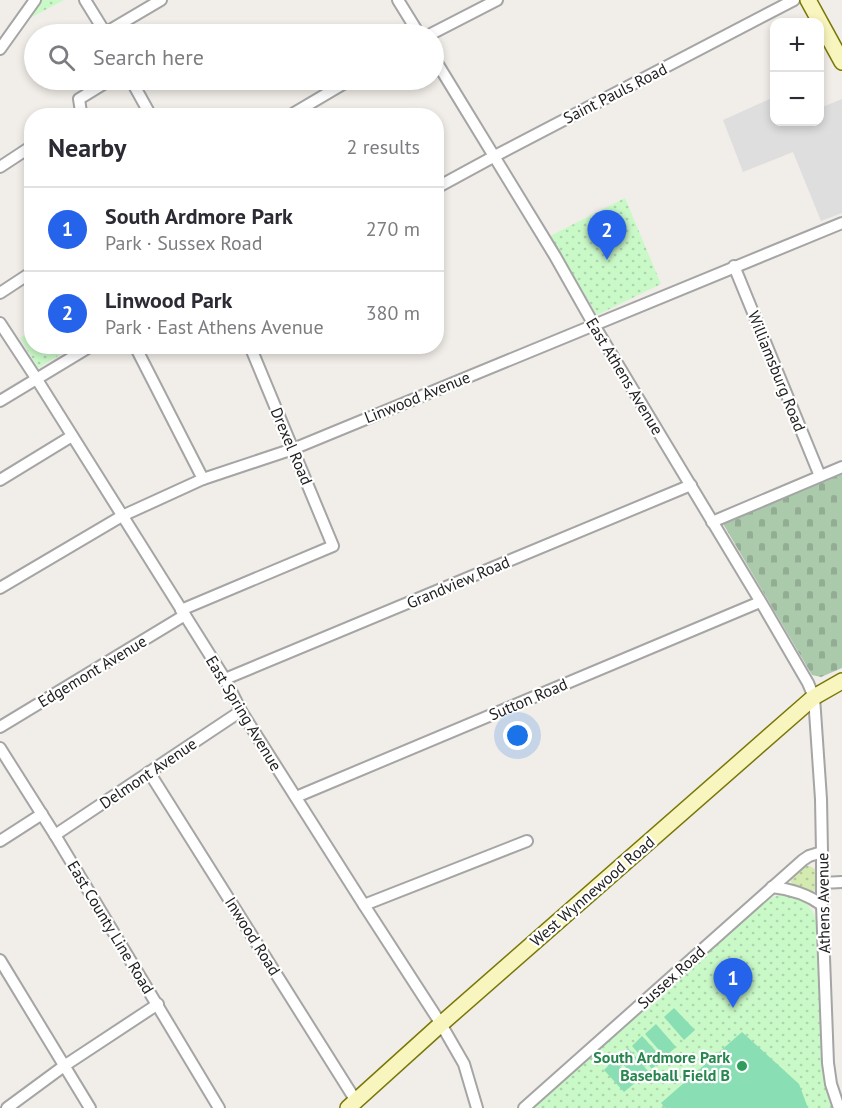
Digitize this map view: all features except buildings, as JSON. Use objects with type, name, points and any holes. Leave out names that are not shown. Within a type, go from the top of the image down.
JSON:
[{"type":"main road","points":[[808,0],[842,62]]},
{"type":"main road","name":"West Wynnewood Road","points":[[352,1104],[814,697],[842,681]]},
{"type":"street","points":[[0,49],[35,0]]},
{"type":"street","points":[[85,0],[99,24]]},
{"type":"street","points":[[121,24],[161,0]]},
{"type":"street","points":[[398,0],[413,24]]},
{"type":"street","points":[[444,27],[498,0]]},
{"type":"street","name":"Saint Pauls Road","points":[[444,184],[794,0]]},
{"type":"street","name":"East Athens Avenue","points":[[444,75],[555,256],[808,683],[814,697]]},
{"type":"street","points":[[81,108],[80,99],[94,90]]},
{"type":"street","points":[[136,90],[146,108]]},
{"type":"street","points":[[303,108],[333,90]]},
{"type":"street","points":[[0,167],[24,151]]},
{"type":"street","name":"Linwood Avenue","points":[[0,588],[122,516],[203,479],[292,449],[842,223]]},
{"type":"street","name":"Williamsburg Road","points":[[734,266],[820,476]]},
{"type":"street","points":[[0,293],[24,277]]},
{"type":"street","name":"East Spring Avenue","points":[[0,323],[225,679],[241,711],[441,1024],[464,1064],[477,1108]]},
{"type":"street","points":[[0,401],[77,354]]},
{"type":"street","points":[[139,354],[203,479]]},
{"type":"street","name":"Drexel Road","points":[[253,354],[333,546]]},
{"type":"street","points":[[0,480],[72,436]]},
{"type":"street","points":[[712,522],[842,467]]},
{"type":"street","name":"Grandview Road","points":[[225,679],[691,485]]},
{"type":"street","name":"Edgemont Avenue","points":[[0,727],[183,613],[333,546]]},
{"type":"street","name":"Sutton Road","points":[[296,797],[760,602]]},
{"type":"street","name":"Athens Avenue","points":[[814,697],[821,799],[828,1064],[831,1084],[839,1108]]},
{"type":"street","name":"Delmont Avenue","points":[[55,835],[241,711]]},
{"type":"street","name":"East County Line Road","points":[[0,748],[158,1004],[219,1108]]},
{"type":"street","name":"Inwood Road","points":[[149,772],[352,1104]]},
{"type":"street","points":[[0,841],[42,814]]},
{"type":"street","points":[[364,905],[527,841]]},
{"type":"street","name":"Sussex Road","points":[[524,1108],[803,860],[822,852]]},
{"type":"street","points":[[822,882],[842,882]]},
{"type":"street","points":[[772,887],[800,893],[822,905]]},
{"type":"street","points":[[0,960],[90,1108]]},
{"type":"street","points":[[7,1108],[64,1066],[158,1004]]},
{"type":"shaded area","points":[[770,99],[770,126],[824,126],[824,106],[842,99],[842,213],[821,221],[793,152],[743,172],[723,120]]},
{"type":"green space","points":[[42,0],[64,0],[30,18]]},
{"type":"green space","points":[[625,198],[661,284],[597,315],[550,236]]},
{"type":"green space","points":[[30,354],[61,354],[38,368]]},
{"type":"green space","points":[[842,473],[842,668],[821,677],[812,675],[722,522]]},
{"type":"green space","points":[[803,866],[817,870],[817,889],[809,895],[793,886],[790,879],[796,870]]},
{"type":"green space","points":[[779,895],[793,896],[804,902],[813,912],[818,925],[834,1108],[531,1108],[765,900]]},
{"type":"green space","points":[[674,1008],[695,1030],[684,1040],[664,1017]]},
{"type":"green space","points":[[656,1024],[676,1047],[665,1057],[645,1034]]},
{"type":"green space","points":[[742,1032],[799,1084],[808,1108],[665,1108],[661,1103]]},
{"type":"green space","points":[[642,1036],[663,1059],[652,1069],[632,1046]]},
{"type":"green space","points":[[628,1048],[648,1071],[638,1080],[617,1058]]},
{"type":"green space","points":[[614,1060],[635,1083],[624,1092],[604,1070]]},
{"type":"place","name":"Linwood Park","points":[[607,260]]},
{"type":"place","name":"South Ardmore Park","points":[[733,1008]]},
{"type":"place","name":"South Ardmore Park Baseball Field B","points":[[742,1066]]}]
